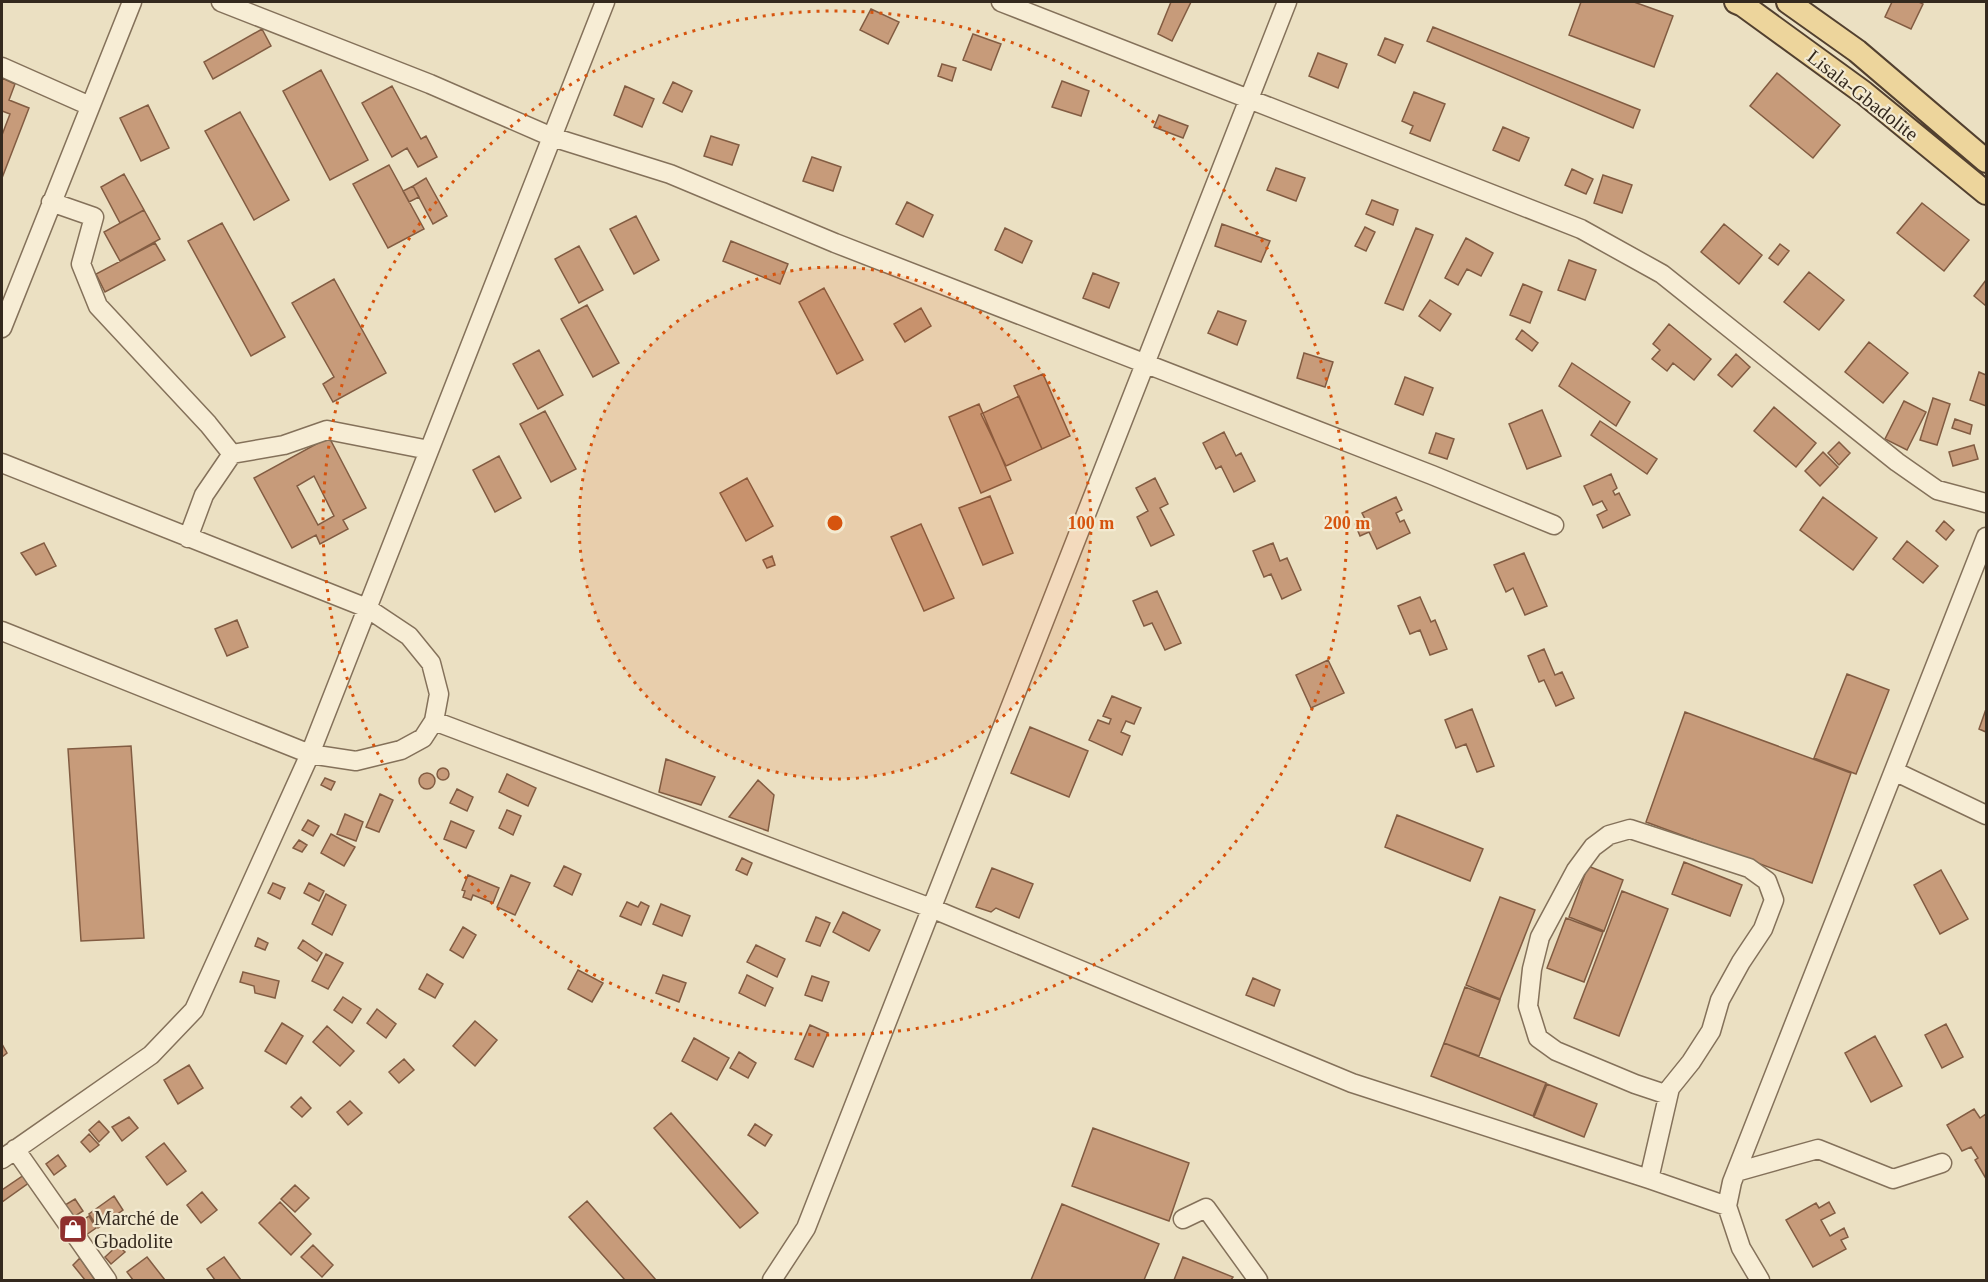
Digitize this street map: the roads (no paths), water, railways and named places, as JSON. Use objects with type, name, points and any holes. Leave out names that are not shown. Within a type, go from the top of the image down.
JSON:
[{"type":"main road","name":"Lisala-Gbadolite","points":[[1736,2],[1864,93],[1986,193]]},
{"type":"main road","name":"Lisala-Gbadolite","points":[[1788,2],[1857,51],[1986,161]]},
{"type":"street","points":[[2,328],[132,2]]},
{"type":"street","points":[[221,2],[430,84],[552,136],[670,174],[835,243],[1432,475],[1554,525]]},
{"type":"street","points":[[107,1281],[8,1154],[151,1055],[194,1010],[310,754],[605,2]]},
{"type":"street","points":[[1001,2],[1581,229],[1662,274],[1897,462],[1937,490],[1986,503]]},
{"type":"street","points":[[772,1281],[806,1228],[1287,2]]},
{"type":"street","points":[[2,67],[90,106]]},
{"type":"street","points":[[51,202],[94,217],[81,264],[98,306],[208,424],[232,454]]},
{"type":"street","points":[[188,538],[204,495],[232,454],[284,445],[327,430],[429,450]]},
{"type":"street","points":[[2,463],[367,608],[409,636],[431,663],[439,694],[434,721],[423,738],[401,750],[356,761],[310,754],[2,631]]},
{"type":"street","points":[[1760,1281],[1742,1248],[1727,1206],[1736,1172],[1986,537]]},
{"type":"street","points":[[434,721],[931,908],[1352,1083],[1727,1206]]},
{"type":"street","points":[[1894,771],[1986,815]]},
{"type":"street","points":[[1649,1179],[1670,1088],[1691,1062],[1711,1031],[1720,1000],[1741,962],[1764,929],[1774,900],[1767,881],[1749,868],[1630,829],[1609,835],[1593,847],[1576,870],[1540,937],[1532,969],[1528,1006],[1538,1038],[1556,1051],[1635,1084],[1668,1095]]},
{"type":"street","points":[[1736,1172],[1818,1149],[1893,1179],[1942,1163]]},
{"type":"street","points":[[1183,1220],[1206,1208],[1258,1281]]},
{"type":"place","name":"Marché de Gbadolite","points":[[73,1229]]}]
